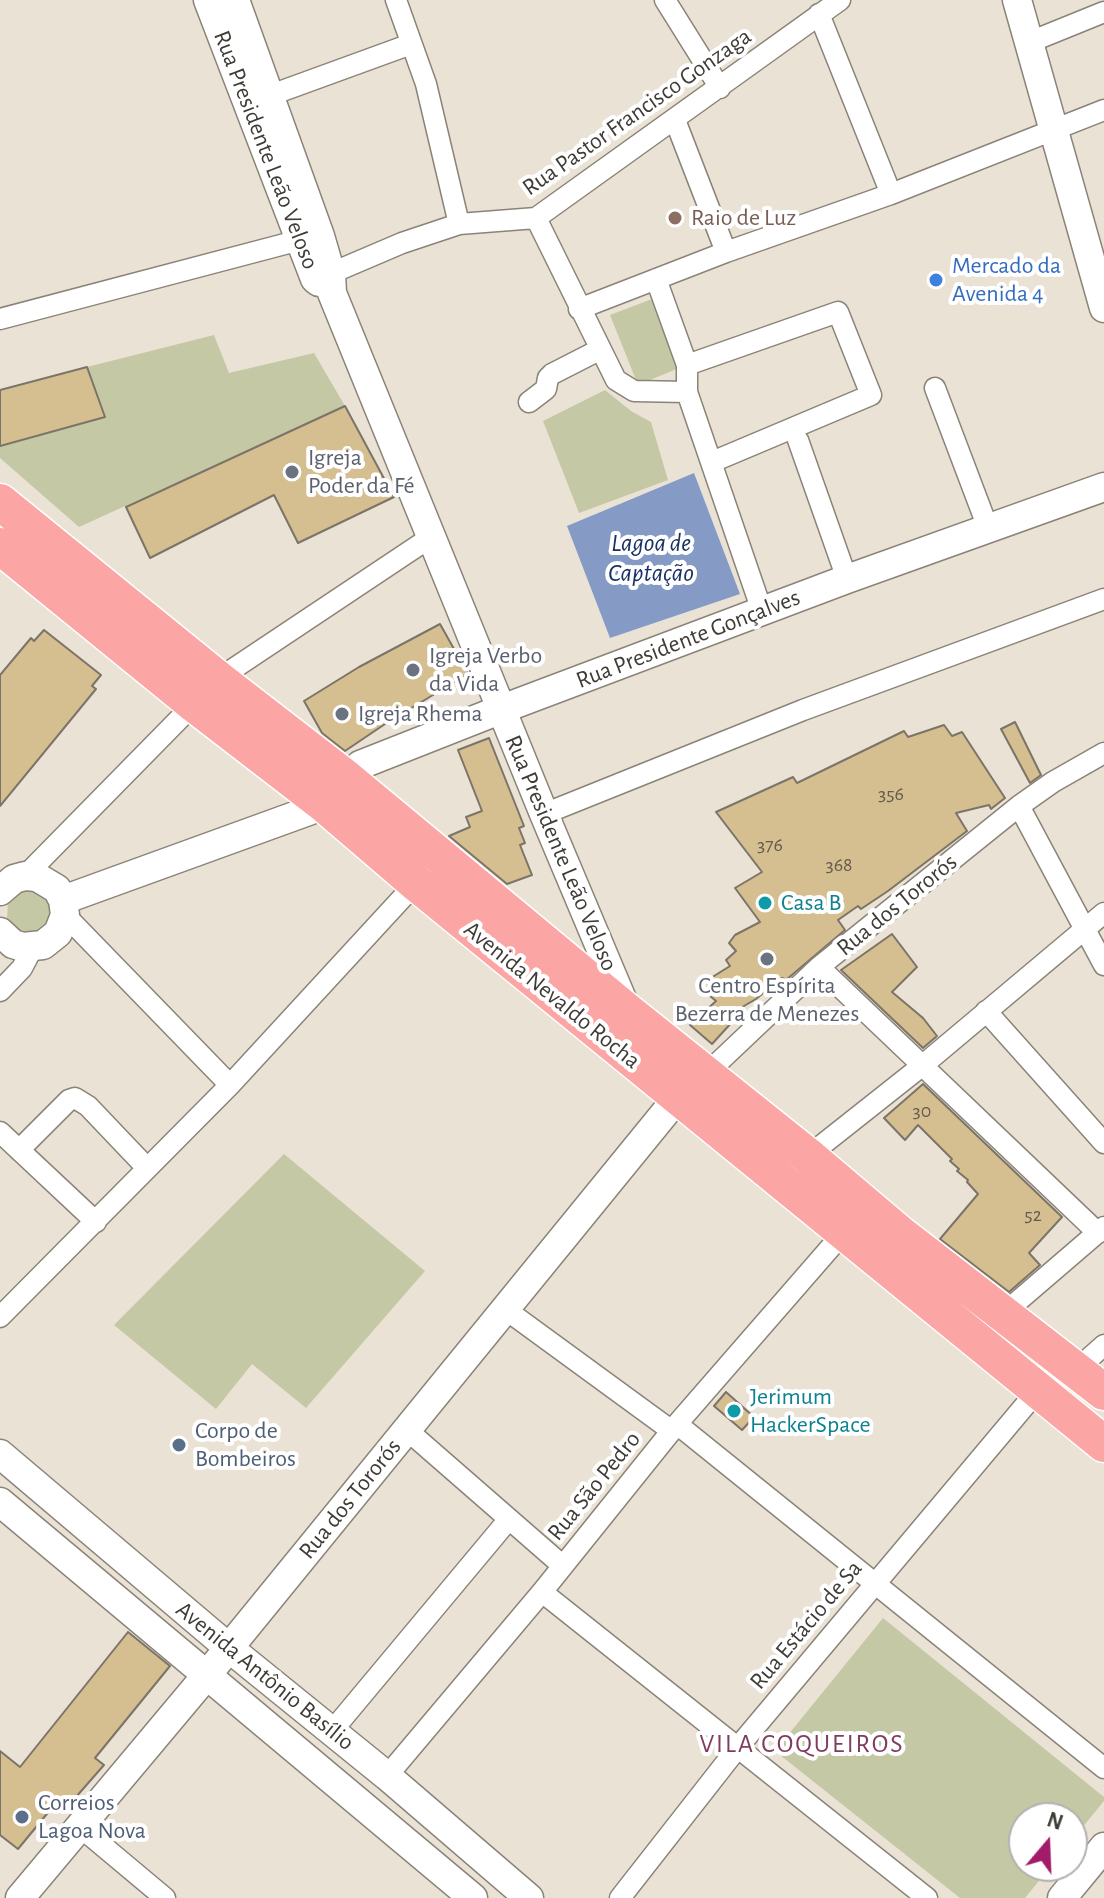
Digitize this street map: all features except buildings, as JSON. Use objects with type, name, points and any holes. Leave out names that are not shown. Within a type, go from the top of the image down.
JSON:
[{"type":"highway","name":"Avenida Nevaldo Rocha","points":[[0,502],[206,692]]},
{"type":"highway","name":"Avenida Nevaldo Rocha","points":[[0,546],[206,692],[628,1012],[691,1086],[844,1232],[1104,1444]]},
{"type":"highway","name":"Avenida Nevaldo Rocha","points":[[335,792],[416,883],[691,1086],[808,1156],[900,1234],[1104,1392]]},
{"type":"street","name":"Rua Presidente Leão Veloso","points":[[208,0],[300,240],[326,282]]},
{"type":"street","name":"Rua Presidente Leão Veloso","points":[[235,0],[271,95],[326,282],[628,1012]]},
{"type":"street","points":[[396,0],[426,84],[459,224]]},
{"type":"street","points":[[665,0],[720,88]]},
{"type":"street","name":"Rua Pastor Francisco Gonzaga","points":[[326,282],[402,243],[459,224],[536,218],[840,0]]},
{"type":"street","points":[[1017,0],[1103,302]]},
{"type":"street","points":[[1030,42],[1104,12]]},
{"type":"street","points":[[819,14],[891,194]]},
{"type":"street","points":[[271,95],[411,44]]},
{"type":"street","points":[[579,309],[726,252],[891,194],[1104,110]]},
{"type":"street","points":[[675,120],[726,252]]},
{"type":"street","points":[[536,218],[616,380],[626,389],[642,392],[687,392]]},
{"type":"street","points":[[0,319],[300,240]]},
{"type":"street","points":[[656,279],[687,365],[687,392],[762,611]]},
{"type":"street","points":[[687,365],[838,312],[871,395],[712,462]]},
{"type":"street","points":[[529,402],[546,389],[552,374],[599,350]]},
{"type":"street","points":[[935,388],[988,528]]},
{"type":"street","points":[[798,440],[847,579]]},
{"type":"street","name":"Rua Presidente Gonçalves","points":[[64,907],[335,792],[360,765],[847,579],[1104,487]]},
{"type":"street","points":[[25,876],[206,692],[431,537]]},
{"type":"street","points":[[544,814],[803,710],[1104,599]]},
{"type":"street","name":"Rua dos Tororós","points":[[20,1898],[691,1086],[819,967],[1019,806],[1104,753]]},
{"type":"street","points":[[1019,806],[1104,965]]},
{"type":"street","points":[[0,891],[14,879],[25,876],[48,881],[57,889],[64,907],[230,1085]]},
{"type":"street","points":[[0,1317],[230,1085],[416,883]]},
{"type":"street","points":[[0,932],[13,944],[33,947],[51,940],[63,924],[64,907]]},
{"type":"street","points":[[808,1156],[923,1065],[1104,913]]},
{"type":"street","points":[[0,991],[22,968],[33,947]]},
{"type":"street","points":[[819,967],[1101,1230],[1004,1313]]},
{"type":"street","points":[[986,1011],[1104,1143]]},
{"type":"street","points":[[19,1150],[69,1100],[80,1099],[147,1168]]},
{"type":"street","points":[[0,1132],[96,1222]]},
{"type":"street","name":"Rua São Pedro","points":[[387,1776],[675,1428],[844,1232]]},
{"type":"street","points":[[505,1309],[675,1428],[1104,1768]]},
{"type":"street","points":[[1076,1370],[1104,1345]]},
{"type":"street","name":"Rua Estácio de Sa","points":[[620,1898],[739,1746],[1038,1390]]},
{"type":"street","points":[[407,1430],[563,1566]]},
{"type":"street","name":"Avenida Antônio Basílio","points":[[0,1454],[529,1898]]},
{"type":"street","name":"Avenida Antônio Basílio","points":[[0,1502],[473,1898]]},
{"type":"street","points":[[332,1731],[509,1519]]},
{"type":"street","points":[[542,1592],[927,1898]]},
{"type":"street","points":[[79,1826],[165,1898]]},
{"type":"street","points":[[1062,1898],[1104,1847]]},
{"type":"green space","points":[[652,299],[679,368],[638,385],[610,315]]},
{"type":"green space","points":[[214,335],[229,373],[314,353],[345,406],[79,527],[0,458],[0,446],[104,417],[87,367]]},
{"type":"green space","points":[[605,390],[651,422],[668,480],[579,513],[543,421]]},
{"type":"green space","points":[[44,887],[56,925],[25,937],[11,927],[7,919],[8,901],[19,888]]},
{"type":"green space","points":[[284,1154],[425,1271],[306,1408],[252,1364],[216,1409],[114,1325]]},
{"type":"green space","points":[[883,1618],[1104,1797],[1104,1801],[1088,1820],[1088,1802],[1008,1802],[1008,1882],[1038,1882],[1025,1898],[960,1898],[775,1751]]},
{"type":"water","name":"Lagoa de Captação","points":[[694,473],[740,594],[610,638],[567,526]]},
{"type":"place","name":"Raio de Luz","points":[[675,218]]},
{"type":"place","name":"Mercado da Avenida 4","points":[[936,280]]},
{"type":"place","name":"Igreja Poder da Fé","points":[[292,472]]},
{"type":"place","name":"Igreja Verbo da Vida","points":[[413,670]]},
{"type":"place","name":"Igreja Rhema","points":[[342,714]]},
{"type":"place","name":"Casa B","points":[[765,903]]},
{"type":"place","name":"Centro Espírita Bezerra de Menezes","points":[[767,959]]},
{"type":"place","name":"Jerimum HackerSpace","points":[[734,1411]]},
{"type":"place","name":"Corpo de Bombeiros","points":[[179,1445]]},
{"type":"place","name":"Correios Lagoa Nova","points":[[22,1817]]},
{"type":"district","name":"VILA COQUEIROS","points":[[802,1744]]}]
